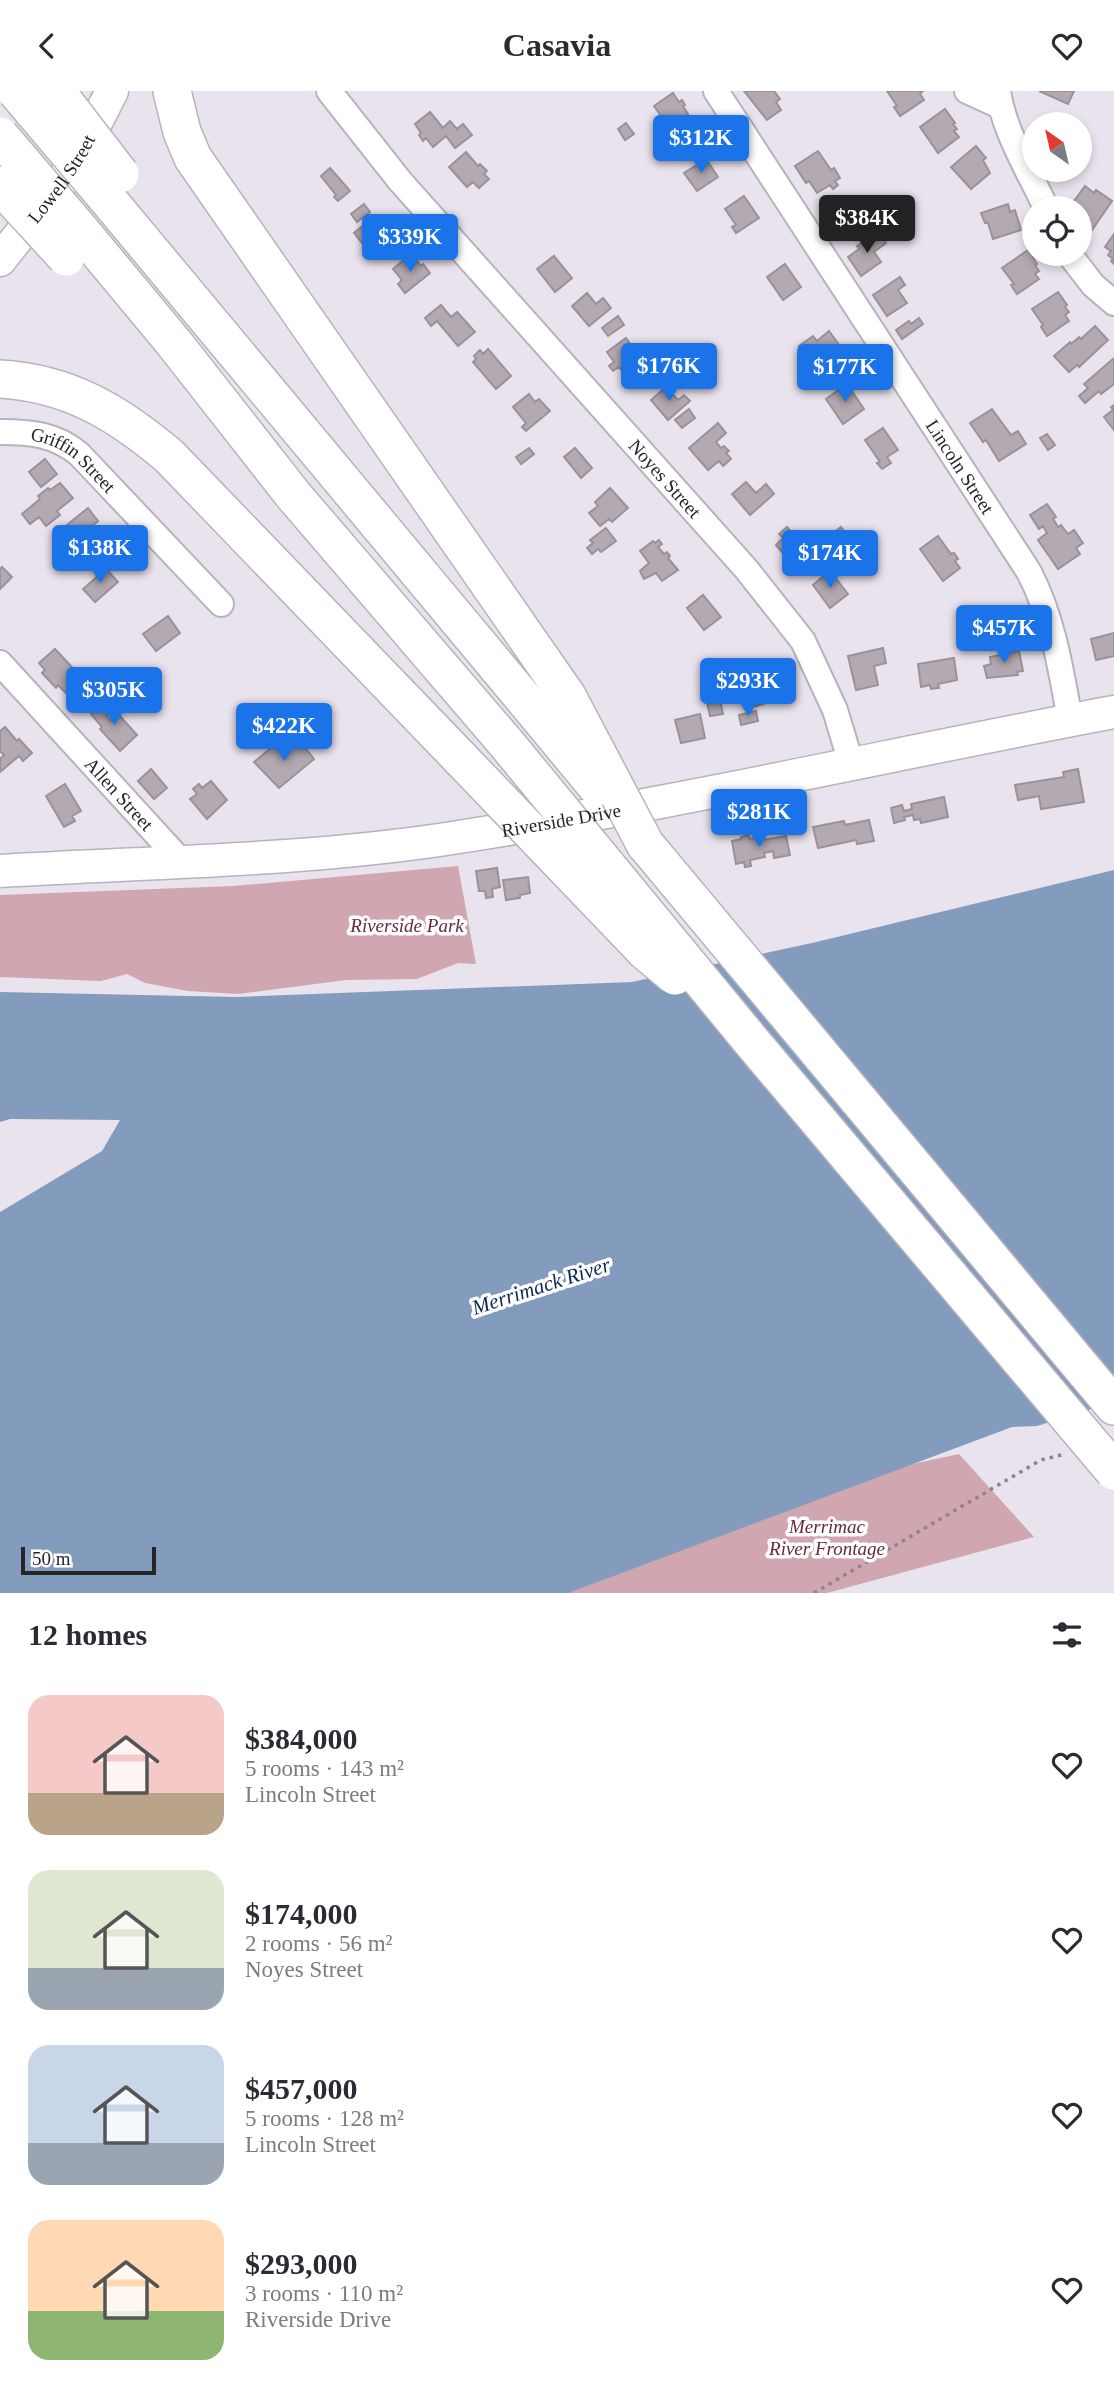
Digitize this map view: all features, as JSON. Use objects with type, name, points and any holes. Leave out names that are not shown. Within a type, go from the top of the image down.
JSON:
[{"type":"highway","points":[[16,91],[112,185]]},
{"type":"highway","points":[[55,91],[112,185],[180,284],[553,706]]},
{"type":"highway","points":[[172,91],[181,132],[193,158],[645,844],[1114,1406]]},
{"type":"highway","points":[[0,137],[73,244]]},
{"type":"highway","points":[[0,185],[73,244],[174,343],[294,496],[506,743],[752,1042],[1114,1471]]},
{"type":"highway","points":[[0,379],[24,380],[83,397],[136,429],[169,456],[645,951],[752,1042]]},
{"type":"main road","points":[[0,185],[64,91]]},
{"type":"main road","name":"Lowell Street","points":[[0,260],[61,183],[82,150],[112,91]]},
{"type":"main road","name":"Riverside Drive","points":[[0,871],[347,851],[445,839],[679,798],[1114,712]]},
{"type":"street","name":"Noyes Street","points":[[329,91],[400,181],[747,569],[803,641],[835,710],[851,763]]},
{"type":"street","name":"Lincoln Street","points":[[716,91],[1029,572],[1042,598],[1061,669],[1070,720]]},
{"type":"street","points":[[967,91],[999,99],[1007,127],[1040,196]]},
{"type":"street","points":[[1078,266],[1093,285],[1114,303]]},
{"type":"street","name":"Griffin Street","points":[[0,432],[40,434],[67,444],[221,604]]},
{"type":"street","name":"Allen Street","points":[[0,663],[181,861]]},
{"type":"path","points":[[814,1593],[1041,1460],[1065,1454]]},
{"type":"green space","name":"Riverside Park","points":[[458,866],[476,964],[458,963],[417,979],[346,980],[238,994],[188,991],[145,983],[127,974],[101,981],[0,977],[0,895],[233,886]]},
{"type":"green space","name":"Merrimac River Frontage","points":[[959,1454],[1034,1537],[827,1593],[512,1593],[865,1474]]},
{"type":"water","name":"Merrimack River","points":[[1114,870],[1114,1402],[1037,1426],[1012,1427],[568,1593],[0,1593],[0,1212],[102,1151],[120,1120],[10,1119],[0,1122],[0,992],[236,997],[632,982],[812,943]]},
{"type":"building","points":[[744,91],[774,91],[780,99],[776,102],[781,110],[767,120]]},
{"type":"building","points":[[887,91],[923,91],[920,94],[924,100],[900,116]]},
{"type":"building","points":[[1039,91],[1074,91],[1068,104]]},
{"type":"building","points":[[673,93],[679,102],[682,100],[688,114],[681,119],[683,122],[671,130],[654,106]]},
{"type":"building","points":[[945,109],[955,123],[953,124],[957,129],[954,131],[959,137],[938,153],[920,127]]},
{"type":"building","points":[[430,112],[443,128],[450,121],[457,129],[463,124],[472,135],[455,148],[446,136],[433,147],[426,138],[423,141],[415,124]]},
{"type":"building","points":[[626,123],[634,134],[625,140],[618,129]]},
{"type":"building","points":[[976,146],[986,158],[983,160],[990,173],[971,189],[951,167]]},
{"type":"building","points":[[818,151],[840,178],[835,181],[838,185],[833,189],[830,185],[817,193],[809,181],[806,183],[795,166]]},
{"type":"building","points":[[466,152],[478,166],[480,164],[487,171],[484,174],[489,179],[479,188],[473,182],[467,187],[449,167]]},
{"type":"building","points":[[706,159],[718,177],[697,191],[684,173]]},
{"type":"building","points":[[330,168],[350,191],[338,201],[321,176]]},
{"type":"building","points":[[1085,186],[1112,201],[1092,230],[1092,196],[1078,196]]},
{"type":"building","points":[[744,196],[759,218],[736,233],[732,227],[736,225],[725,209]]},
{"type":"building","points":[[364,204],[370,212],[357,222],[351,214]]},
{"type":"building","points":[[1008,204],[1010,212],[1015,210],[1021,230],[993,239],[988,223],[985,223],[981,213]]},
{"type":"building","points":[[375,216],[390,235],[378,245],[376,242],[367,249],[354,233]]},
{"type":"building","points":[[879,233],[886,243],[874,252],[881,262],[861,276],[848,257],[859,249],[857,246]]},
{"type":"building","points":[[1114,234],[1114,264],[1108,255],[1111,251],[1105,247]]},
{"type":"building","points":[[1022,254],[1022,266],[1036,266],[1039,271],[1035,274],[1039,279],[1017,294],[1011,285],[1014,284],[1002,268]]},
{"type":"building","points":[[409,256],[414,263],[417,261],[421,266],[423,264],[430,273],[405,293],[398,284],[402,280],[393,269]]},
{"type":"building","points":[[554,256],[572,278],[555,292],[537,269]]},
{"type":"building","points":[[785,264],[801,287],[783,300],[767,277]]},
{"type":"building","points":[[900,277],[905,285],[898,290],[907,303],[887,316],[873,295]]},
{"type":"building","points":[[1058,292],[1067,305],[1065,307],[1069,312],[1065,315],[1069,321],[1047,336],[1032,309]]},
{"type":"building","points":[[587,293],[596,304],[603,298],[611,308],[589,326],[572,306]]},
{"type":"building","points":[[441,305],[451,317],[457,312],[475,332],[458,346],[437,321],[431,326],[425,318]]},
{"type":"building","points":[[618,316],[624,325],[608,336],[602,328]]},
{"type":"building","points":[[919,318],[923,324],[902,339],[896,330]]},
{"type":"building","points":[[1095,326],[1108,340],[1079,367],[1077,365],[1069,372],[1054,356],[1070,342],[1071,344],[1079,337],[1081,339]]},
{"type":"building","points":[[829,331],[845,353],[827,366],[814,348],[805,355],[799,346],[813,336],[817,341]]},
{"type":"building","points":[[626,338],[635,351],[644,344],[651,354],[625,374],[619,367],[613,371],[609,366],[614,362],[607,352]]},
{"type":"building","points":[[488,349],[511,376],[496,389],[473,362],[476,359],[474,356],[480,350],[483,354]]},
{"type":"building","points":[[1114,358],[1114,384],[1101,394],[1099,391],[1085,403],[1079,396],[1088,388],[1084,384]]},
{"type":"building","points":[[847,384],[864,409],[843,424],[826,399]]},
{"type":"building","points":[[666,387],[678,400],[684,395],[690,401],[668,420],[651,400]]},
{"type":"building","points":[[529,394],[535,402],[539,399],[550,411],[526,431],[522,427],[526,423],[513,407]]},
{"type":"building","points":[[1114,405],[1114,430],[1104,417],[1113,410],[1111,407]]},
{"type":"building","points":[[689,409],[695,418],[682,428],[675,420]]},
{"type":"building","points":[[992,409],[1011,435],[1018,431],[1026,444],[999,461],[986,440],[983,442],[970,423]]},
{"type":"building","points":[[718,423],[726,433],[716,442],[729,451],[726,453],[731,459],[723,466],[719,461],[708,470],[689,448]]},
{"type":"building","points":[[883,428],[898,450],[887,457],[891,463],[882,469],[865,440]]},
{"type":"building","points":[[1047,434],[1055,445],[1048,450],[1040,438]]},
{"type":"building","points":[[529,448],[534,454],[521,464],[516,457]]},
{"type":"building","points":[[575,448],[592,468],[581,478],[564,457]]},
{"type":"building","points":[[45,459],[57,474],[41,487],[29,472]]},
{"type":"building","points":[[746,482],[756,493],[766,484],[774,494],[750,515],[732,494]]},
{"type":"building","points":[[60,483],[73,498],[57,511],[60,515],[46,526],[39,517],[30,524],[22,514],[40,499],[38,496]]},
{"type":"building","points":[[610,488],[628,508],[612,522],[609,519],[600,526],[589,513],[598,506],[595,502]]},
{"type":"building","points":[[1047,504],[1056,517],[1053,519],[1058,527],[1061,525],[1068,534],[1074,530],[1083,543],[1076,548],[1080,554],[1058,569],[1038,540],[1047,533],[1043,526],[1039,529],[1030,515]]},
{"type":"building","points":[[88,508],[98,521],[67,546],[57,533]]},
{"type":"building","points":[[787,527],[792,533],[794,531],[810,551],[793,565],[776,545],[783,538],[779,534]]},
{"type":"building","points":[[841,527],[849,538],[834,549],[826,539]]},
{"type":"building","points":[[606,528],[616,541],[601,552],[598,549],[592,554],[587,548],[593,543],[590,540]]},
{"type":"building","points":[[938,536],[951,554],[954,553],[960,568],[943,581],[920,549]]},
{"type":"building","points":[[659,540],[662,544],[658,547],[664,554],[667,552],[670,556],[668,558],[678,570],[662,581],[656,573],[644,579],[640,571],[649,563],[640,551],[653,541],[655,543]]},
{"type":"building","points":[[2,567],[12,577],[0,589],[0,569]]},
{"type":"building","points":[[106,569],[118,582],[95,602],[83,589]]},
{"type":"building","points":[[830,571],[848,594],[830,608],[813,585]]},
{"type":"building","points":[[703,595],[721,617],[704,630],[687,608]]},
{"type":"building","points":[[168,616],[180,633],[156,651],[143,634]]},
{"type":"building","points":[[1114,633],[1114,656],[1096,660],[1091,639]]},
{"type":"building","points":[[883,648],[886,663],[874,666],[878,685],[856,690],[848,656]]},
{"type":"building","points":[[55,649],[84,680],[68,695],[58,685],[56,688],[42,673],[45,670],[39,663]]},
{"type":"building","points":[[1019,651],[1023,671],[1017,672],[1018,675],[987,678],[984,666],[991,664],[990,657]]},
{"type":"building","points":[[954,658],[957,680],[938,684],[939,688],[931,689],[930,685],[921,687],[918,664]]},
{"type":"building","points":[[757,668],[760,677],[763,676],[767,691],[761,692],[764,704],[745,709],[736,673]]},
{"type":"building","points":[[719,695],[723,714],[710,716],[706,697]]},
{"type":"building","points":[[107,700],[114,708],[106,716],[111,721],[118,714],[137,735],[120,751],[100,729],[102,727],[91,714]]},
{"type":"building","points":[[756,711],[758,721],[741,725],[739,715]]},
{"type":"building","points":[[700,714],[705,738],[681,743],[675,720]]},
{"type":"building","points":[[5,727],[32,753],[23,761],[19,756],[0,772],[0,759],[4,755],[0,751],[0,731]]},
{"type":"building","points":[[299,740],[314,759],[279,788],[254,762],[277,743],[285,752]]},
{"type":"building","points":[[151,769],[167,788],[154,799],[138,781]]},
{"type":"building","points":[[1078,769],[1084,802],[1041,809],[1039,796],[1018,800],[1015,785],[1064,777],[1063,772]]},
{"type":"building","points":[[211,781],[227,800],[207,819],[190,799],[197,794],[193,789],[199,784],[202,788]]},
{"type":"building","points":[[65,784],[81,811],[72,816],[75,821],[64,827],[46,796]]},
{"type":"building","points":[[944,797],[948,817],[921,823],[920,819],[914,820],[913,815],[894,823],[891,808],[902,805],[904,811],[912,809],[911,804]]},
{"type":"building","points":[[869,820],[874,841],[857,844],[856,840],[818,848],[813,827],[844,821],[845,825]]},
{"type":"building","points":[[749,835],[749,839],[763,836],[763,840],[786,836],[790,855],[774,858],[773,851],[764,853],[765,857],[750,860],[751,866],[745,867],[744,862],[736,864],[732,841]]},
{"type":"building","points":[[497,868],[500,887],[492,889],[493,897],[486,898],[485,891],[479,891],[476,871]]},
{"type":"building","points":[[528,877],[530,893],[506,900],[503,880]]}]
